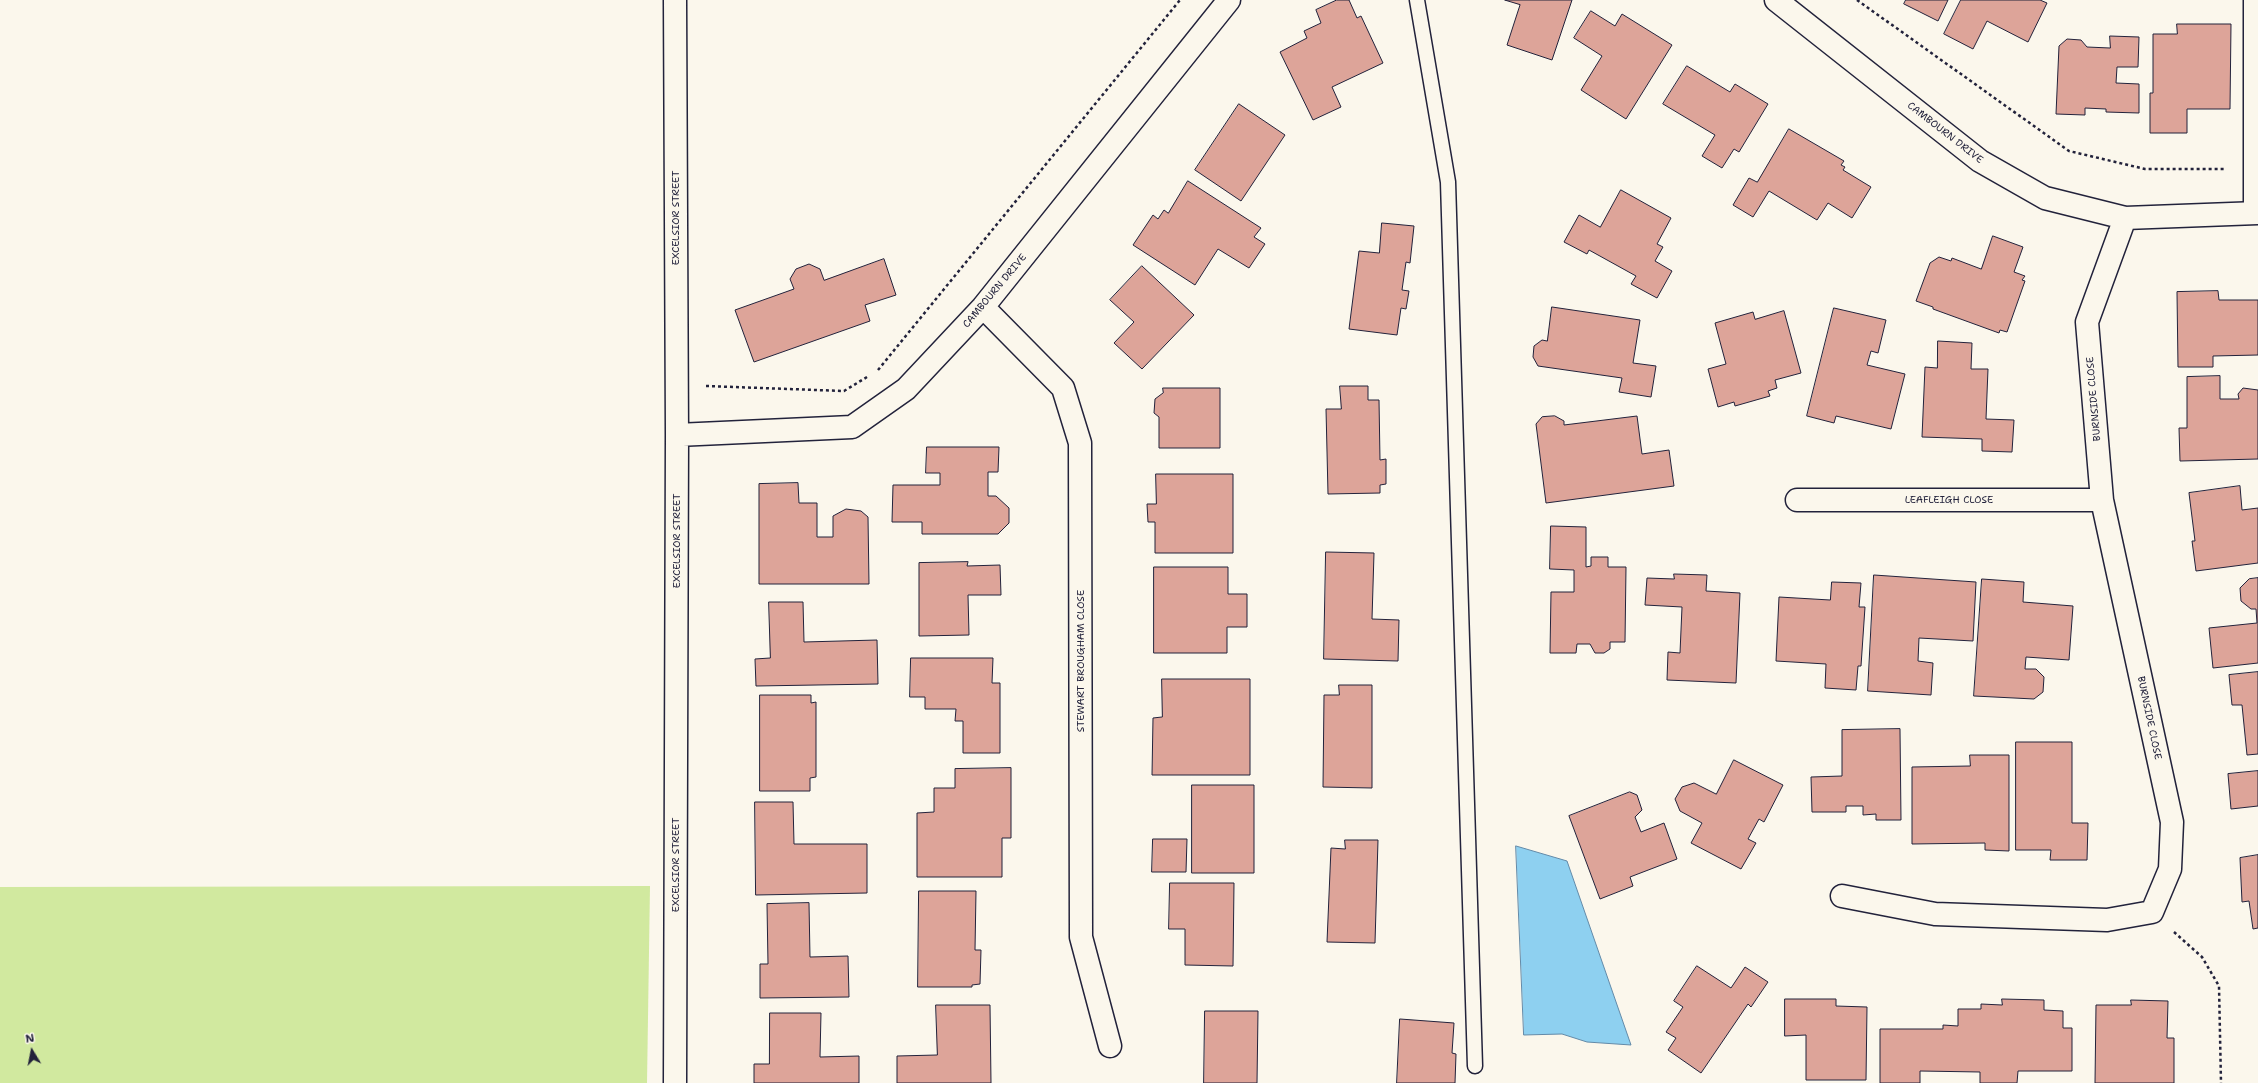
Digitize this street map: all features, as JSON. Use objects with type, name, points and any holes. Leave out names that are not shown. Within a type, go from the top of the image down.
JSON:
[{"type":"street","name":"EXCELSIOR STREET","points":[[674,0],[677,385],[675,1083]]},
{"type":"street","name":"CAMBOURN DRIVE","points":[[677,434],[852,427],[906,389],[984,308],[1229,0]]},
{"type":"street","name":"CAMBOURN DRIVE","points":[[1776,0],[1980,161],[2045,198],[2125,218],[2254,213]]},
{"type":"street","name":"BURNSIDE CLOSE","points":[[2125,218],[2087,322],[2102,500],[2172,822],[2170,869],[2152,912]]},
{"type":"street","name":"STEWART BROUGHAM CLOSE","points":[[984,308],[1064,388],[1080,443],[1081,937],[1110,1046]]},
{"type":"street","name":"LEAFLEIGH CLOSE","points":[[1797,500],[2102,500]]},
{"type":"street","points":[[1842,896],[1935,914],[2107,920],[2152,912]]},
{"type":"lane","points":[[1417,0],[1448,182],[1475,1066]]},
{"type":"lane","points":[[2251,0],[2251,168],[2254,213]]},
{"type":"path","points":[[677,385],[844,391],[878,370],[1180,0]]},
{"type":"path","points":[[1857,0],[2069,150],[2145,169],[2251,168]]},
{"type":"path","points":[[2152,912],[2202,957],[2219,986],[2221,1083]]},
{"type":"green space","points":[[650,886],[647,1083],[0,1083],[0,887]]},
{"type":"water","points":[[1516,846],[1567,861],[1631,1045],[1587,1042],[1562,1034],[1524,1035]]},
{"type":"building","points":[[1337,0],[1349,0],[1357,18],[1361,16],[1383,63],[1332,87],[1341,107],[1313,120],[1280,52],[1307,38],[1304,31],[1321,23],[1316,10]]},
{"type":"building","points":[[1505,0],[1572,0],[1552,60],[1507,45],[1520,5]]},
{"type":"building","points":[[1906,0],[1948,0],[1938,21],[1904,4]]},
{"type":"building","points":[[1961,0],[2040,0],[2047,3],[2028,42],[1987,21],[1973,49],[1944,34]]},
{"type":"building","points":[[1591,11],[1615,26],[1622,14],[1672,45],[1626,119],[1581,90],[1602,56],[1574,38]]},
{"type":"building","points":[[2177,24],[2231,24],[2230,109],[2187,109],[2187,133],[2150,133],[2150,93],[2153,93],[2153,34],[2177,34]]},
{"type":"building","points":[[2110,36],[2139,37],[2138,67],[2117,67],[2116,83],[2139,84],[2139,113],[2106,112],[2106,109],[2085,108],[2085,115],[2056,114],[2059,46],[2067,39],[2081,40],[2087,47],[2110,48]]},
{"type":"building","points":[[1687,66],[1730,92],[1735,84],[1768,104],[1739,152],[1734,149],[1722,168],[1702,156],[1715,135],[1663,104]]},
{"type":"building","points":[[1239,104],[1285,135],[1241,201],[1195,170]]},
{"type":"building","points":[[1789,129],[1844,161],[1841,165],[1845,167],[1843,170],[1871,187],[1852,218],[1828,203],[1817,220],[1769,191],[1753,217],[1733,205],[1749,178],[1757,182]]},
{"type":"building","points":[[1188,181],[1261,228],[1254,237],[1265,244],[1249,268],[1218,249],[1195,285],[1133,245],[1153,215],[1158,219],[1164,210],[1168,213]]},
{"type":"building","points":[[1621,190],[1671,218],[1657,244],[1663,247],[1655,261],[1672,271],[1657,298],[1631,284],[1636,276],[1589,250],[1587,254],[1564,242],[1579,215],[1600,227]]},
{"type":"building","points":[[1382,223],[1414,226],[1410,263],[1406,262],[1402,290],[1409,291],[1406,309],[1401,308],[1397,335],[1349,329],[1359,251],[1379,253]]},
{"type":"building","points":[[1993,236],[2023,247],[2014,272],[2025,276],[2022,280],[2025,281],[2007,332],[2000,330],[1999,333],[1933,309],[1933,307],[1916,301],[1930,263],[1939,257],[1951,261],[1952,258],[1981,269]]},
{"type":"building","points":[[884,259],[896,295],[865,305],[870,321],[754,362],[735,310],[794,289],[790,279],[796,269],[809,264],[820,269],[824,280]]},
{"type":"building","points":[[1142,266],[1194,315],[1142,369],[1114,343],[1134,322],[1110,300]]},
{"type":"building","points":[[2218,291],[2219,300],[2258,300],[2258,355],[2213,356],[2213,367],[2178,367],[2177,292]]},
{"type":"building","points":[[1552,307],[1640,320],[1633,363],[1656,366],[1651,397],[1619,392],[1622,378],[1538,366],[1533,357],[1534,346],[1542,340],[1547,341]]},
{"type":"building","points":[[1834,308],[1886,320],[1878,353],[1871,351],[1867,365],[1905,374],[1891,429],[1836,416],[1834,423],[1807,416]]},
{"type":"building","points":[[1784,311],[1801,373],[1775,380],[1777,388],[1768,391],[1770,396],[1735,406],[1734,402],[1718,407],[1708,369],[1726,364],[1715,323],[1753,312],[1755,319]]},
{"type":"building","points":[[1938,341],[1972,343],[1971,369],[1988,369],[1986,419],[2014,420],[2012,452],[1982,451],[1982,439],[1922,437],[1925,367],[1937,368]]},
{"type":"building","points":[[2220,376],[2220,399],[2239,399],[2238,394],[2243,388],[2258,390],[2258,459],[2180,461],[2179,428],[2187,428],[2187,377]]},
{"type":"building","points":[[1340,386],[1368,386],[1368,400],[1379,400],[1380,460],[1386,459],[1386,484],[1380,485],[1380,493],[1328,494],[1326,409],[1341,409]]},
{"type":"building","points":[[1163,388],[1220,388],[1220,448],[1159,448],[1159,417],[1154,413],[1155,399],[1163,393]]},
{"type":"building","points":[[1555,416],[1564,421],[1564,425],[1637,416],[1642,454],[1669,450],[1674,486],[1546,503],[1536,424],[1542,417]]},
{"type":"building","points":[[927,447],[999,447],[998,472],[988,472],[988,496],[996,496],[1009,508],[1009,523],[998,534],[922,534],[922,522],[892,522],[893,485],[940,485],[940,473],[926,473]]},
{"type":"building","points":[[1156,474],[1233,474],[1233,553],[1155,553],[1155,522],[1148,522],[1147,504],[1156,504]]},
{"type":"building","points":[[798,483],[799,503],[817,503],[817,537],[833,537],[833,516],[846,509],[861,511],[868,517],[869,584],[759,584],[759,484]]},
{"type":"building","points":[[2240,486],[2242,510],[2258,508],[2258,563],[2196,571],[2192,541],[2195,541],[2189,493]]},
{"type":"building","points":[[1551,526],[1586,527],[1586,567],[1591,566],[1591,557],[1608,557],[1608,567],[1626,567],[1625,642],[1610,642],[1610,649],[1604,653],[1595,653],[1590,644],[1577,644],[1576,653],[1550,653],[1551,592],[1574,592],[1574,570],[1550,569]]},
{"type":"building","points":[[1326,552],[1374,553],[1372,619],[1399,620],[1398,661],[1324,659]]},
{"type":"building","points":[[968,562],[967,566],[1000,565],[1001,595],[968,595],[969,635],[919,636],[919,563]]},
{"type":"building","points":[[1154,567],[1228,567],[1228,594],[1247,594],[1247,627],[1227,627],[1227,653],[1154,653]]},
{"type":"building","points":[[1674,574],[1707,575],[1706,591],[1740,593],[1736,683],[1667,680],[1668,652],[1680,653],[1682,607],[1645,605],[1647,578],[1674,579]]},
{"type":"building","points":[[1874,575],[1976,582],[1973,641],[1919,638],[1918,661],[1933,663],[1931,695],[1868,691]]},
{"type":"building","points":[[2258,578],[2258,663],[2213,668],[2209,628],[2257,623],[2256,609],[2251,609],[2241,601],[2240,588],[2249,579]]},
{"type":"building","points":[[1982,579],[2024,582],[2023,602],[2073,606],[2069,660],[2026,657],[2025,669],[2036,669],[2044,677],[2043,692],[2034,699],[1974,696]]},
{"type":"building","points":[[1832,582],[1861,583],[1859,607],[1865,607],[1861,666],[1858,666],[1856,690],[1825,688],[1826,664],[1776,661],[1779,597],[1830,600]]},
{"type":"building","points":[[769,602],[803,602],[804,642],[877,640],[878,684],[756,686],[755,659],[770,658]]},
{"type":"building","points":[[911,658],[993,658],[992,683],[1000,683],[1000,753],[963,753],[963,721],[955,721],[956,709],[925,709],[925,697],[910,697]]},
{"type":"building","points":[[2258,672],[2258,754],[2247,755],[2242,705],[2232,705],[2229,675]]},
{"type":"building","points":[[1162,679],[1250,679],[1250,775],[1152,775],[1153,718],[1162,717]]},
{"type":"building","points":[[1339,685],[1372,685],[1372,788],[1323,787],[1324,695],[1339,695]]},
{"type":"building","points":[[760,695],[811,695],[811,703],[816,702],[816,777],[810,778],[810,791],[760,791]]},
{"type":"building","points":[[1900,729],[1901,820],[1876,820],[1876,814],[1863,815],[1863,806],[1846,806],[1846,812],[1812,812],[1811,777],[1842,776],[1842,730]]},
{"type":"building","points":[[2016,742],[2072,742],[2072,823],[2088,823],[2087,860],[2050,860],[2051,850],[2016,850]]},
{"type":"building","points":[[1970,755],[2009,755],[2009,851],[1985,850],[1985,843],[1912,844],[1912,767],[1970,766]]},
{"type":"building","points":[[1734,760],[1783,785],[1764,822],[1759,819],[1748,839],[1756,843],[1741,869],[1691,843],[1702,823],[1680,811],[1675,799],[1682,787],[1694,783],[1716,794]]},
{"type":"building","points":[[1011,768],[1011,838],[1002,838],[1002,877],[917,877],[917,813],[934,812],[934,788],[955,788],[955,769]]},
{"type":"building","points":[[2258,771],[2258,806],[2231,809],[2228,774]]},
{"type":"building","points":[[1192,785],[1254,785],[1254,873],[1192,873]]},
{"type":"building","points":[[1630,792],[1637,795],[1642,810],[1635,817],[1641,832],[1664,823],[1677,859],[1630,877],[1633,886],[1600,899],[1569,816]]},
{"type":"building","points":[[755,802],[793,802],[794,844],[867,844],[867,893],[756,895]]},
{"type":"building","points":[[1153,839],[1187,839],[1186,872],[1152,872]]},
{"type":"building","points":[[1345,840],[1378,840],[1375,943],[1327,942],[1331,848],[1345,849]]},
{"type":"building","points":[[2258,855],[2258,928],[2253,929],[2249,901],[2242,902],[2240,858]]},
{"type":"building","points":[[1170,883],[1234,883],[1233,966],[1185,965],[1185,929],[1169,929]]},
{"type":"building","points":[[919,891],[976,891],[975,950],[981,950],[980,984],[972,985],[972,987],[918,987]]},
{"type":"building","points":[[809,903],[810,957],[848,956],[849,997],[760,998],[760,964],[768,964],[767,904]]},
{"type":"building","points":[[1697,966],[1731,988],[1745,967],[1768,982],[1751,1007],[1748,1004],[1701,1073],[1668,1050],[1676,1038],[1666,1032],[1683,1007],[1674,1001]]},
{"type":"building","points":[[1785,999],[1836,999],[1836,1006],[1867,1007],[1866,1080],[1806,1080],[1806,1035],[1785,1036]]},
{"type":"building","points":[[2002,999],[2044,1000],[2044,1010],[2063,1011],[2063,1028],[2072,1028],[2072,1071],[2018,1071],[2017,1083],[1980,1083],[1980,1072],[1920,1071],[1920,1083],[1880,1083],[1880,1029],[1943,1029],[1943,1025],[1958,1026],[1958,1009],[1981,1009],[1981,1004],[2002,1005]]},
{"type":"building","points":[[2131,1000],[2168,1001],[2167,1038],[2174,1038],[2174,1083],[2095,1083],[2096,1005],[2131,1005]]},
{"type":"building","points":[[936,1005],[990,1005],[991,1083],[897,1083],[897,1056],[937,1055]]},
{"type":"building","points":[[1205,1011],[1258,1011],[1257,1083],[1204,1083]]},
{"type":"building","points":[[770,1013],[821,1013],[820,1057],[859,1056],[859,1083],[754,1083],[754,1064],[769,1064]]},
{"type":"building","points":[[1400,1019],[1454,1023],[1452,1053],[1456,1054],[1455,1083],[1397,1083]]}]
